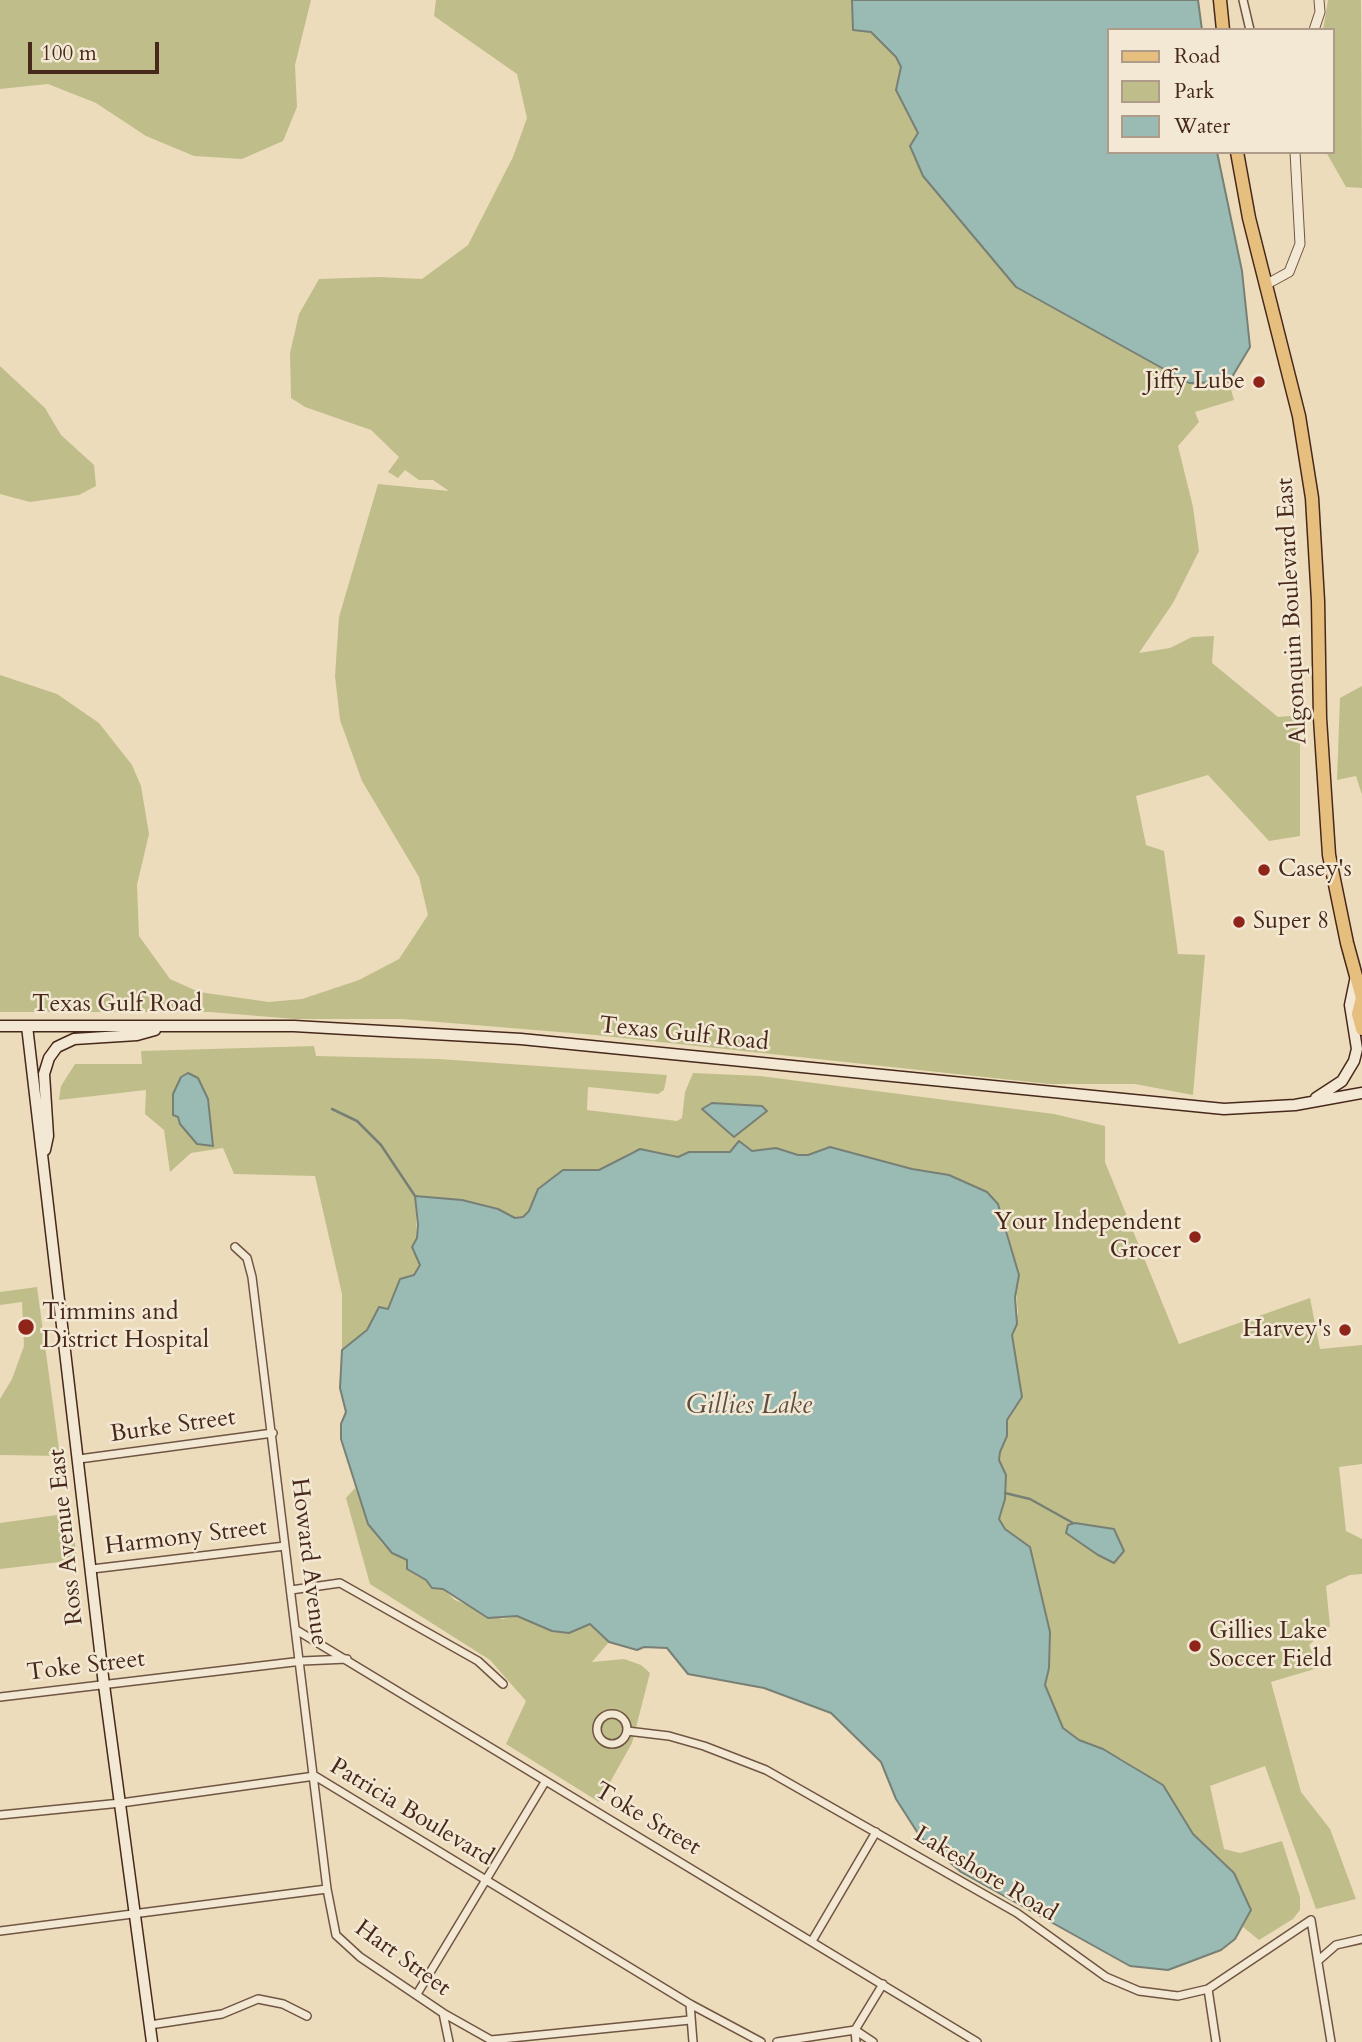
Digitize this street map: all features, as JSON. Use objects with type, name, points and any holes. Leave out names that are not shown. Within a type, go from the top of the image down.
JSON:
[{"type":"main road","points":[[1220,0],[1223,28]]},
{"type":"main road","name":"Algonquin Boulevard East","points":[[1237,154],[1249,218],[1299,416],[1312,498],[1318,601],[1320,718],[1329,855],[1362,999],[1358,1014],[1362,1029]]},
{"type":"main road","points":[[1311,1102],[1342,1082],[1354,1061],[1356,1049],[1350,1005],[1356,976]]},
{"type":"main road","name":"Texas Gulf Road","points":[[0,1026],[294,1026],[521,1040],[1224,1109],[1262,1109],[1362,1093]]},
{"type":"main road","name":"Ross Avenue East","points":[[27,1026],[104,1685],[137,1914],[152,2042]]},
{"type":"main road","points":[[43,1161],[48,1136],[44,1074],[49,1058],[57,1047],[74,1039],[137,1035],[168,1026]]},
{"type":"street","points":[[1243,0],[1250,28]]},
{"type":"street","points":[[1315,28],[1320,12],[1319,0]]},
{"type":"street","points":[[1267,284],[1289,272],[1300,244],[1295,154]]},
{"type":"street","name":"Howard Avenue","points":[[235,1247],[247,1258],[252,1277],[302,1661],[327,1889]]},
{"type":"street","name":"Burke Street","points":[[79,1460],[273,1433]]},
{"type":"street","name":"Harmony Street","points":[[92,1569],[285,1546]]},
{"type":"street","points":[[292,1590],[340,1583],[478,1661],[503,1684]]},
{"type":"street","name":"Toke Street","points":[[298,1631],[977,2042]]},
{"type":"street","name":"Toke Street","points":[[0,1697],[302,1661],[347,1659]]},
{"type":"street","name":"Lakeshore Road","points":[[615,1714],[623,1718],[627,1731],[619,1742],[610,1744],[599,1736],[597,1726],[602,1718],[615,1714]]},
{"type":"street","name":"Lakeshore Road","points":[[627,1731],[669,1737],[737,1757],[876,1832],[1017,1913],[1106,1976],[1139,1991],[1159,1996],[1208,1989],[1311,1920],[1320,1959]]},
{"type":"street","name":"Patricia Boulevard","points":[[0,1815],[121,1803],[315,1776],[690,2004],[761,2042]]},
{"type":"street","points":[[417,1994],[545,1782]]},
{"type":"street","points":[[812,1941],[876,1832]]},
{"type":"street","points":[[0,1931],[327,1889]]},
{"type":"street","name":"Hart Street","points":[[327,1889],[336,1935],[360,1957],[443,2013],[491,2040],[690,2020]]},
{"type":"street","points":[[1331,2042],[1320,1959],[1336,1945],[1362,1939]]},
{"type":"street","points":[[856,2042],[855,2030],[883,1984]]},
{"type":"street","points":[[1208,1989],[1216,2042]]},
{"type":"street","points":[[150,2025],[222,2014],[258,1999],[283,2004],[307,2016]]},
{"type":"street","points":[[690,2004],[693,2042]]},
{"type":"street","points":[[443,2013],[449,2042]]},
{"type":"street","points":[[777,2042],[855,2030],[873,2042]]},
{"type":"green space","points":[[0,0],[311,0],[295,65],[297,107],[283,141],[242,159],[194,156],[146,136],[96,103],[48,84],[0,89]]},
{"type":"green space","points":[[436,0],[852,0],[853,30],[871,32],[896,57],[901,68],[896,90],[918,133],[910,146],[923,176],[1016,287],[1189,383],[1229,382],[1234,400],[1195,412],[1199,422],[1178,446],[1193,507],[1199,551],[1173,603],[1139,653],[1170,648],[1192,637],[1214,636],[1212,663],[1278,717],[1300,715],[1300,836],[1269,841],[1208,775],[1136,796],[1146,845],[1164,851],[1178,954],[1205,955],[1193,1095],[1135,1084],[1049,1084],[595,1035],[402,1019],[295,1019],[210,1012],[0,1012],[0,675],[57,694],[99,723],[132,765],[141,786],[149,834],[137,885],[139,936],[170,979],[199,992],[269,1002],[302,999],[359,980],[399,959],[428,915],[419,877],[362,781],[340,720],[335,676],[339,617],[378,484],[449,491],[433,480],[419,480],[405,470],[398,478],[388,472],[399,457],[371,430],[305,407],[291,398],[290,353],[299,314],[319,279],[422,279],[468,245],[513,157],[527,118],[517,74],[434,16]]},
{"type":"green space","points":[[1328,0],[1361,0],[1362,188],[1346,187],[1327,154],[1334,154],[1334,28],[1323,28]]},
{"type":"green space","points":[[0,366],[45,408],[61,435],[94,465],[96,486],[79,495],[30,502],[0,494]]},
{"type":"green space","points":[[1362,686],[1362,795],[1356,776],[1337,780],[1340,698]]},
{"type":"green space","points":[[314,1046],[316,1056],[439,1059],[667,1075],[664,1090],[658,1094],[588,1087],[587,1110],[677,1121],[682,1118],[685,1092],[693,1073],[760,1076],[1054,1114],[1105,1126],[1105,1162],[1179,1344],[1310,1298],[1320,1349],[1362,1345],[1362,1464],[1339,1467],[1346,1531],[1362,1539],[1362,1574],[1350,1575],[1326,1586],[1330,1626],[1309,1645],[1318,1668],[1271,1682],[1301,1792],[1330,1829],[1356,1899],[1316,1909],[1265,1766],[1210,1786],[1224,1849],[1240,1853],[1282,1841],[1300,1897],[1300,1910],[1293,1919],[1259,1940],[1243,1927],[1251,1910],[1234,1873],[1193,1834],[1163,1785],[1122,1759],[1079,1740],[1063,1728],[1045,1685],[1049,1668],[1050,1632],[1030,1548],[1005,1529],[999,1519],[1005,1499],[1006,1475],[999,1460],[1000,1452],[1007,1436],[1007,1420],[1022,1397],[1012,1335],[1018,1313],[1012,1250],[1003,1215],[987,1192],[949,1175],[912,1169],[830,1147],[808,1155],[798,1155],[776,1148],[752,1151],[739,1141],[730,1152],[689,1152],[678,1157],[649,1151],[633,1151],[599,1170],[563,1170],[537,1189],[529,1211],[523,1217],[515,1218],[498,1209],[462,1200],[415,1196],[417,1238],[412,1247],[420,1265],[415,1275],[400,1279],[388,1309],[379,1308],[367,1330],[342,1350],[342,1294],[315,1176],[234,1174],[223,1148],[191,1153],[170,1172],[164,1130],[145,1114],[146,1090],[59,1100],[61,1086],[75,1064],[142,1064],[141,1051]]},
{"type":"green space","points":[[37,1287],[60,1456],[0,1455],[0,1399],[12,1379],[24,1346],[22,1302],[0,1305],[0,1292]]},
{"type":"green space","points":[[355,1488],[364,1504],[368,1524],[381,1542],[392,1553],[407,1560],[417,1576],[426,1580],[432,1588],[443,1589],[455,1600],[502,1619],[517,1616],[552,1631],[590,1623],[609,1642],[592,1662],[624,1659],[641,1665],[650,1673],[632,1743],[599,1802],[506,1744],[526,1701],[490,1660],[370,1584],[346,1498]]},
{"type":"green space","points":[[71,1513],[77,1560],[0,1569],[0,1523]]},
{"type":"water","points":[[852,0],[1198,0],[1202,28],[1106,28],[1106,154],[1217,154],[1242,271],[1250,347],[1229,382],[1189,383],[1016,287],[923,176],[910,146],[918,133],[896,90],[901,67],[896,57],[871,32],[853,30]]},
{"type":"water","points":[[188,1073],[198,1078],[208,1099],[213,1146],[197,1144],[180,1124],[178,1117],[173,1115],[173,1094],[181,1077]]},
{"type":"water","points":[[712,1103],[762,1106],[767,1111],[734,1137],[702,1109]]},
{"type":"water","name":"Gillies Lake","points":[[739,1141],[752,1151],[776,1148],[798,1155],[808,1155],[830,1147],[912,1169],[949,1175],[987,1192],[998,1204],[1019,1275],[1015,1297],[1017,1324],[1012,1335],[1022,1397],[1007,1420],[1007,1436],[1000,1452],[999,1460],[1006,1475],[1005,1499],[999,1519],[1005,1529],[1030,1547],[1050,1632],[1049,1668],[1045,1685],[1063,1728],[1079,1740],[1103,1749],[1163,1785],[1193,1834],[1234,1873],[1251,1910],[1235,1939],[1221,1950],[1168,1970],[1130,1966],[961,1872],[921,1838],[896,1799],[881,1762],[831,1713],[764,1688],[688,1674],[667,1648],[644,1647],[637,1650],[609,1642],[590,1624],[569,1633],[552,1631],[517,1616],[488,1618],[443,1589],[432,1588],[426,1580],[407,1569],[407,1560],[392,1553],[368,1524],[341,1439],[341,1424],[346,1412],[340,1388],[342,1350],[367,1330],[379,1307],[388,1309],[400,1279],[414,1275],[420,1265],[412,1247],[417,1238],[418,1225],[415,1196],[462,1200],[498,1209],[515,1218],[523,1217],[529,1211],[538,1189],[563,1170],[599,1170],[640,1149],[678,1157],[689,1152],[730,1152]]},
{"type":"water","points":[[1075,1523],[1114,1529],[1124,1551],[1114,1563],[1098,1555],[1066,1533],[1068,1525]]},
{"type":"waterway","points":[[332,1109],[357,1121],[381,1145],[415,1196]]},
{"type":"waterway","points":[[1005,1493],[1030,1499],[1073,1523]]},
{"type":"place","name":"Jiffy Lube","points":[[1259,382]]},
{"type":"place","name":"Casey's","points":[[1264,870]]},
{"type":"place","name":"Super 8","points":[[1239,922]]},
{"type":"place","name":"Your Independent Grocer","points":[[1195,1237]]},
{"type":"place","name":"Timmins and District Hospital","points":[[26,1327]]},
{"type":"place","name":"Harvey's","points":[[1345,1330]]},
{"type":"place","name":"Gillies Lake Soccer Field","points":[[1195,1646]]}]
